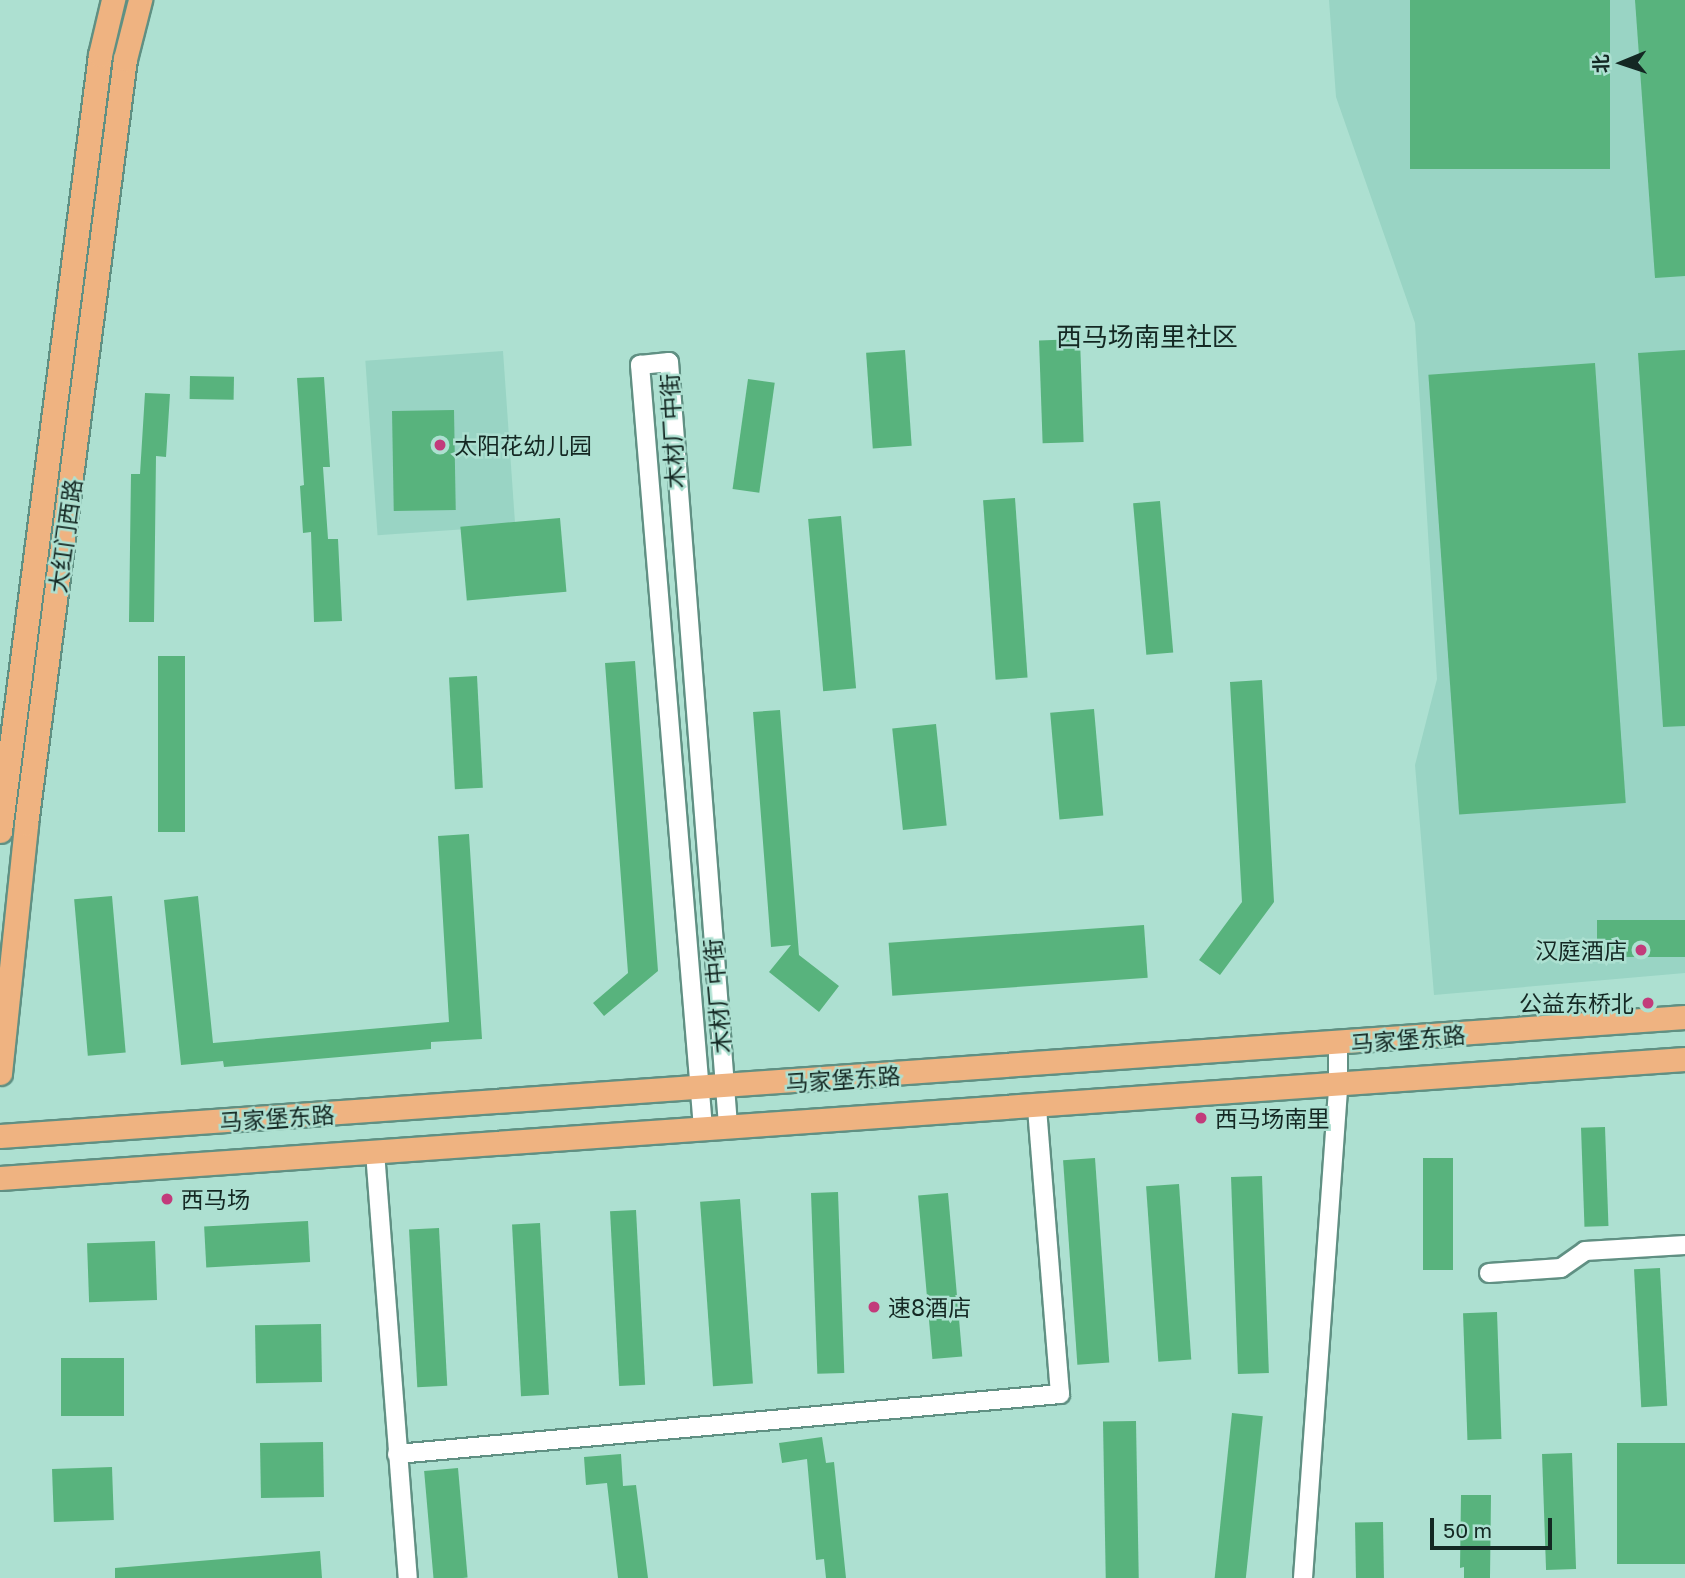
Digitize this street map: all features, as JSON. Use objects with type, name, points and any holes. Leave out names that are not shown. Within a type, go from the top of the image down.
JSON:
[{"type":"main road","name":"大红门西路","points":[[0,824],[100,55],[113,0]]},
{"type":"main road","name":"大红门西路","points":[[0,1073],[26,824],[125,59],[140,0]]},
{"type":"main road","name":"马家堡东路","points":[[0,1136],[1338,1044],[1685,1017]]},
{"type":"main road","name":"马家堡东路","points":[[0,1178],[728,1126],[1338,1087],[1685,1059]]},
{"type":"street","name":"木材厂中街","points":[[700,1089],[640,365],[669,362],[728,1126]]},
{"type":"street","points":[[1303,1578],[1338,1087],[1338,1044]]},
{"type":"street","points":[[700,1089],[703,1128]]},
{"type":"street","points":[[397,1454],[1060,1394],[1037,1107]]},
{"type":"street","points":[[375,1153],[408,1578]]},
{"type":"street","points":[[1489,1273],[1561,1268],[1586,1251],[1685,1245]]},
{"type":"shaded area","points":[[1329,0],[1685,0],[1685,973],[1434,995],[1415,765],[1437,679],[1415,323],[1336,97]]},
{"type":"shaded area","name":"太阳花幼儿园","points":[[503,351],[515,526],[378,535],[365,361]]},
{"type":"building","points":[[1410,0],[1610,0],[1610,169],[1410,169]]},
{"type":"building","points":[[1635,0],[1685,0],[1685,276],[1655,278]]},
{"type":"building","points":[[1080,339],[1084,442],[1043,443],[1039,340]]},
{"type":"building","points":[[905,350],[912,446],[873,448],[866,353]]},
{"type":"building","points":[[1685,350],[1685,726],[1663,727],[1638,353]]},
{"type":"building","points":[[1595,363],[1626,803],[1459,815],[1428,375]]},
{"type":"building","points":[[190,376],[234,377],[234,400],[190,399]]},
{"type":"building","points":[[324,377],[330,467],[323,467],[328,539],[338,539],[342,621],[314,622],[311,532],[303,533],[300,486],[304,485],[297,378]]},
{"type":"building","points":[[748,379],[775,383],[759,493],[733,489]]},
{"type":"building","points":[[145,393],[170,394],[166,457],[156,456],[154,622],[129,622],[131,474],[140,474]]},
{"type":"building","points":[[454,410],[456,510],[394,511],[392,411]]},
{"type":"building","points":[[1015,498],[1028,678],[996,680],[983,500]]},
{"type":"building","points":[[1160,501],[1173,652],[1146,655],[1133,503]]},
{"type":"building","points":[[841,516],[856,688],[823,691],[808,519]]},
{"type":"building","points":[[560,518],[566,592],[467,600],[460,527]]},
{"type":"building","points":[[158,656],[185,656],[185,832],[158,832]]},
{"type":"building","points":[[635,661],[658,971],[604,1016],[593,1003],[628,973],[605,663]]},
{"type":"building","points":[[477,676],[483,788],[455,789],[449,677]]},
{"type":"building","points":[[1262,680],[1274,902],[1220,975],[1199,960],[1242,902],[1230,682]]},
{"type":"building","points":[[1094,709],[1103,816],[1059,819],[1050,713]]},
{"type":"building","points":[[780,710],[799,955],[839,986],[819,1012],[769,972],[791,945],[771,947],[753,712]]},
{"type":"building","points":[[936,724],[947,825],[903,830],[892,729]]},
{"type":"building","points":[[469,834],[482,1039],[431,1042],[431,1049],[224,1067],[223,1061],[181,1065],[164,900],[198,896],[213,1043],[449,1022],[438,836]]},
{"type":"building","points":[[112,896],[126,1052],[88,1056],[74,899]]},
{"type":"building","points":[[1597,920],[1685,920],[1685,957],[1597,957]]},
{"type":"building","points":[[1144,925],[1148,978],[892,996],[889,943]]},
{"type":"building","points":[[1605,1127],[1608,1226],[1584,1227],[1581,1128]]},
{"type":"building","points":[[1095,1158],[1109,1363],[1077,1365],[1063,1160]]},
{"type":"building","points":[[1423,1158],[1453,1158],[1453,1270],[1423,1270]]},
{"type":"building","points":[[1262,1176],[1269,1373],[1238,1374],[1231,1177]]},
{"type":"building","points":[[1179,1184],[1191,1360],[1158,1362],[1146,1186]]},
{"type":"building","points":[[838,1192],[844,1373],[817,1374],[811,1193]]},
{"type":"building","points":[[948,1193],[962,1356],[932,1359],[918,1196]]},
{"type":"building","points":[[740,1199],[753,1384],[713,1386],[700,1202]]},
{"type":"building","points":[[636,1210],[645,1385],[619,1386],[610,1211]]},
{"type":"building","points":[[308,1221],[310,1262],[206,1267],[204,1226]]},
{"type":"building","points":[[540,1223],[549,1395],[521,1396],[512,1224]]},
{"type":"building","points":[[439,1228],[447,1386],[417,1387],[409,1230]]},
{"type":"building","points":[[155,1241],[157,1300],[89,1302],[87,1243]]},
{"type":"building","points":[[1660,1268],[1667,1406],[1641,1407],[1634,1269]]},
{"type":"building","points":[[1497,1312],[1501,1439],[1467,1440],[1463,1313]]},
{"type":"building","points":[[321,1324],[322,1382],[256,1383],[255,1325]]},
{"type":"building","points":[[61,1358],[124,1358],[124,1416],[61,1416]]},
{"type":"building","points":[[1232,1413],[1263,1416],[1246,1578],[1215,1578]]},
{"type":"building","points":[[1136,1421],[1139,1578],[1106,1578],[1103,1422]]},
{"type":"building","points":[[822,1437],[826,1463],[834,1462],[846,1578],[826,1578],[824,1559],[816,1560],[807,1459],[782,1463],[779,1443]]},
{"type":"building","points":[[323,1442],[324,1497],[261,1498],[260,1443]]},
{"type":"building","points":[[1617,1443],[1685,1443],[1685,1564],[1617,1564]]},
{"type":"building","points":[[1572,1453],[1576,1569],[1546,1570],[1542,1454]]},
{"type":"building","points":[[621,1454],[623,1486],[636,1485],[648,1578],[618,1578],[607,1483],[586,1485],[584,1457]]},
{"type":"building","points":[[112,1467],[114,1520],[54,1522],[52,1469]]},
{"type":"building","points":[[458,1468],[468,1578],[433,1578],[424,1471]]},
{"type":"building","points":[[1461,1495],[1491,1495],[1490,1578],[1464,1578],[1464,1567],[1460,1568]]},
{"type":"building","points":[[1355,1522],[1383,1522],[1384,1578],[1356,1578]]},
{"type":"building","points":[[320,1551],[322,1578],[115,1578],[115,1568]]},
{"type":"place","name":"太阳花幼儿园","points":[[440,445]]},
{"type":"place","name":"汉庭酒店","points":[[1641,950]]},
{"type":"place","name":"公益东桥北","points":[[1648,1003]]},
{"type":"place","name":"西马场南里","points":[[1201,1118]]},
{"type":"place","name":"西马场","points":[[167,1199]]},
{"type":"place","name":"速8酒店","points":[[874,1307]]},
{"type":"district","name":"西马场南里社区","points":[[1147,337]]}]
